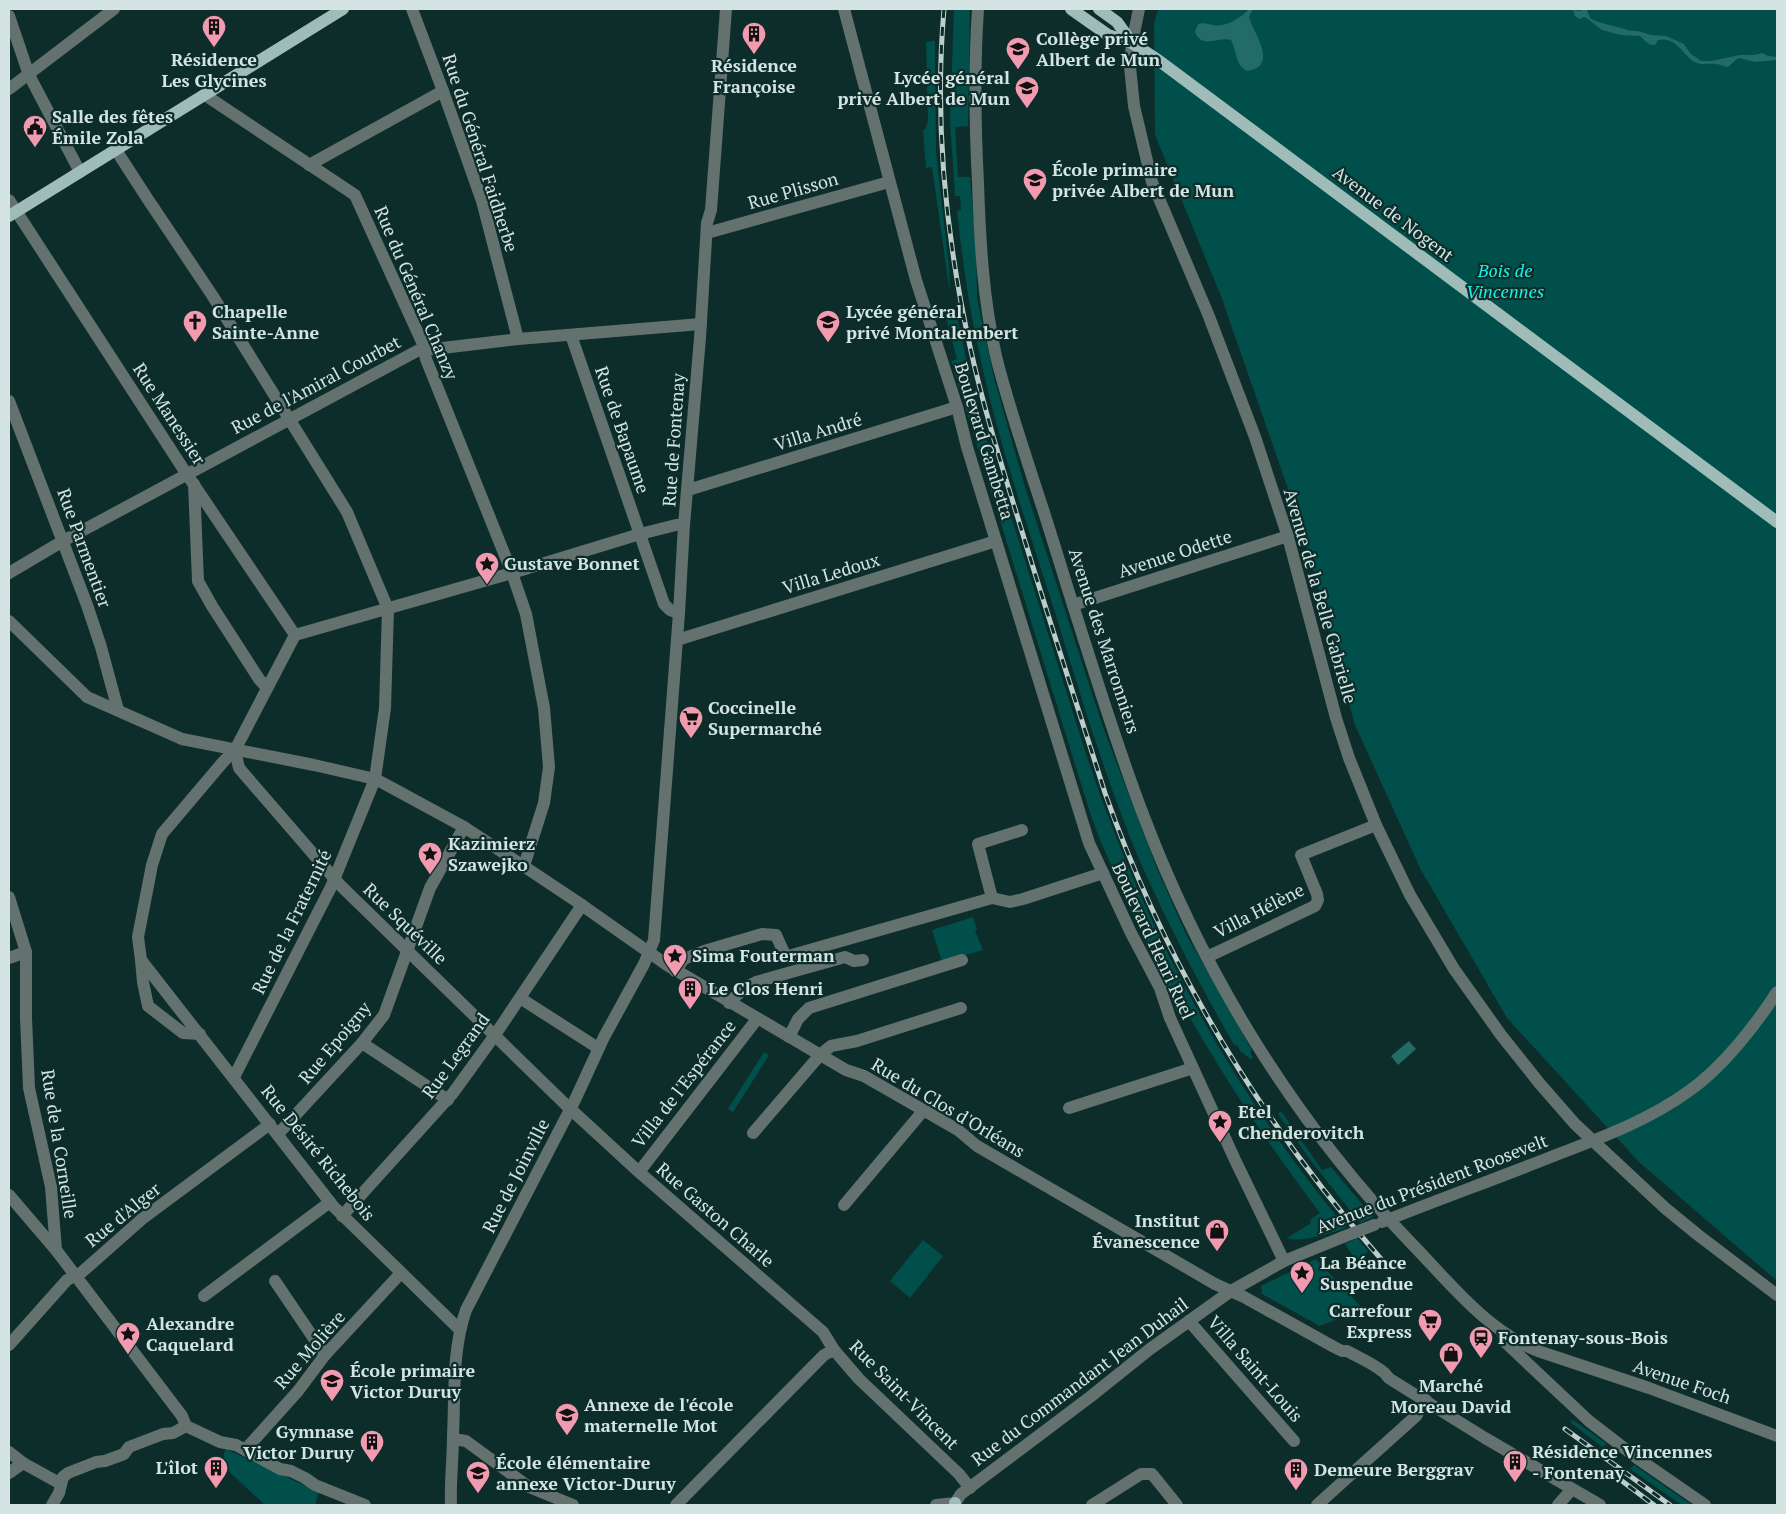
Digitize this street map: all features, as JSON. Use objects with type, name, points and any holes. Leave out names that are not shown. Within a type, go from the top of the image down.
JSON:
[{"type":"main road","points":[[12,214],[341,9]]},
{"type":"main road","points":[[1071,9],[1108,35],[1132,43]]},
{"type":"main road","points":[[1099,9],[1117,22],[1132,43]]},
{"type":"main road","name":"Avenue de Nogent","points":[[1132,43],[1158,60],[1777,522]]},
{"type":"street","points":[[9,89],[114,9]]},
{"type":"street","name":"Rue du Général Faidherbe","points":[[412,9],[443,91],[465,141],[518,339]]},
{"type":"street","name":"Rue de Fontenay","points":[[659,874],[707,223],[711,210],[726,9]]},
{"type":"street","name":"Avenue des Marronniers","points":[[978,9],[975,49],[980,244],[996,354],[1014,418],[1102,696],[1144,817],[1207,957],[1255,1041],[1308,1120],[1351,1178],[1388,1220]]},
{"type":"street","name":"Avenue de la Belle Gabrielle","points":[[1139,9],[1132,43],[1130,67],[1134,106],[1152,182],[1208,314],[1288,536],[1336,718],[1349,758],[1376,825],[1410,895],[1454,968],[1520,1060],[1575,1124],[1665,1208],[1698,1236],[1777,1295]]},
{"type":"street","name":"Boulevard Gambetta","points":[[848,10],[889,182],[916,280],[957,407],[967,447],[1022,623]]},
{"type":"street","points":[[9,16],[29,75],[80,172]]},
{"type":"street","points":[[309,165],[443,91]]},
{"type":"street","name":"Rue du Général Chanzy","points":[[205,94],[355,195],[422,342],[430,368],[512,573],[526,614],[544,708],[549,767],[544,803],[524,866]]},
{"type":"street","points":[[116,150],[212,295],[347,512],[388,609]]},
{"type":"street","name":"Rue Plisson","points":[[707,233],[889,182]]},
{"type":"street","name":"Rue Manessier","points":[[9,200],[12,214],[295,636]]},
{"type":"street","name":"Rue de l'Amiral Courbet","points":[[9,572],[63,541],[191,480],[289,419],[417,351],[518,339],[701,324]]},
{"type":"street","name":"Rue de Bapaume","points":[[572,335],[664,604],[670,610],[679,614]]},
{"type":"street","name":"Rue Parmentier","points":[[9,401],[63,541],[98,639],[118,710]]},
{"type":"street","name":"Villa André","points":[[688,490],[957,407]]},
{"type":"street","points":[[191,480],[198,581],[259,679],[267,688]]},
{"type":"street","points":[[200,1034],[184,1033],[148,1006],[143,982],[138,937],[152,865],[162,834],[235,750],[295,636],[640,534],[676,525],[684,525]]},
{"type":"street","name":"Avenue Odette","points":[[1073,605],[1288,536]]},
{"type":"street","name":"Villa Ledoux","points":[[677,640],[996,541]]},
{"type":"street","name":"Rue de la Fraternité","points":[[234,1077],[332,887],[334,878],[376,779],[385,708],[388,609]]},
{"type":"street","name":"Rue du Clos d'Orléans","points":[[9,621],[87,697],[182,739],[376,779],[464,827],[582,905],[675,971],[846,1070],[864,1076],[958,1130],[978,1146],[1231,1292],[1244,1297],[1342,1351],[1347,1351],[1374,1366],[1384,1372],[1386,1376],[1485,1438],[1600,1505]]},
{"type":"street","name":"Boulevard Henri Ruel","points":[[1022,623],[1070,786],[1089,843],[1131,933],[1160,988],[1170,1018],[1284,1261]]},
{"type":"street","name":"Rue Squéville","points":[[235,750],[239,768],[334,878],[570,1109]]},
{"type":"street","name":"Villa Hélène","points":[[1207,957],[1315,906],[1318,900],[1317,894],[1300,855],[1376,825]]},
{"type":"street","name":"Rue Epoigny","points":[[274,1129],[362,1043],[384,1015],[430,888],[464,827]]},
{"type":"street","points":[[992,898],[978,844],[1022,830]]},
{"type":"street","points":[[675,971],[684,959],[704,951],[762,934],[776,935],[784,953],[788,956],[992,898],[1010,902],[1023,899],[1103,873]]},
{"type":"street","name":"Rue de Joinville","points":[[451,1505],[454,1386],[459,1329],[466,1310],[570,1109],[598,1048],[649,953],[654,940],[659,874]]},
{"type":"street","name":"Rue de la Corneille","points":[[9,897],[26,952],[29,1088],[51,1187],[56,1250]]},
{"type":"street","name":"Rue Legrand","points":[[342,1216],[448,1100],[495,1035],[582,905]]},
{"type":"street","points":[[9,958],[26,952]]},
{"type":"street","points":[[730,1003],[744,988],[756,982],[845,957],[854,961],[863,960]]},
{"type":"street","name":"Rue Désiré Richebois","points":[[141,960],[342,1216],[459,1329]]},
{"type":"street","points":[[788,1037],[798,1019],[810,1008],[962,960]]},
{"type":"street","name":"Avenue du Président Roosevelt","points":[[1231,1292],[1284,1261],[1593,1141],[1642,1120],[1690,1091],[1708,1075],[1746,1035],[1777,992]]},
{"type":"street","points":[[520,998],[598,1048]]},
{"type":"street","points":[[753,1133],[820,1055],[831,1046],[857,1041],[960,1008]]},
{"type":"street","name":"Villa de l'Espérance","points":[[639,1172],[757,1018]]},
{"type":"street","points":[[362,1043],[448,1100]]},
{"type":"street","points":[[1069,1108],[1193,1068]]},
{"type":"street","name":"Rue Gaston Charle","points":[[570,1109],[639,1172],[823,1332],[834,1350]]},
{"type":"street","points":[[844,1205],[923,1111]]},
{"type":"street","name":"Rue d'Alger","points":[[9,1345],[67,1280],[82,1272],[142,1218],[274,1129]]},
{"type":"street","points":[[9,1195],[56,1250],[182,1416],[186,1426],[220,1442],[236,1446],[280,1469],[291,1471],[315,1485],[365,1505]]},
{"type":"street","points":[[204,1296],[330,1202]]},
{"type":"street","name":"Avenue Foch","points":[[1388,1220],[1474,1309],[1502,1332],[1523,1345],[1649,1388],[1777,1436]]},
{"type":"street","name":"Rue Molière","points":[[245,1450],[298,1391],[325,1356],[401,1273]]},
{"type":"street","points":[[275,1281],[325,1356]]},
{"type":"street","name":"Rue du Commandant Jean Duhail","points":[[955,1504],[961,1494],[1150,1349],[1231,1292]]},
{"type":"street","name":"Villa Saint-Louis","points":[[1189,1321],[1294,1441]]},
{"type":"street","points":[[1502,1332],[1506,1343],[1589,1421],[1637,1458],[1704,1505]]},
{"type":"street","points":[[676,1505],[824,1355],[834,1350]]},
{"type":"street","name":"Rue Saint-Vincent","points":[[834,1350],[859,1379],[959,1474],[970,1488]]},
{"type":"street","points":[[1529,1364],[1532,1357],[1538,1351]]},
{"type":"street","points":[[1317,1505],[1416,1416],[1426,1400]]},
{"type":"street","points":[[52,1505],[59,1493],[63,1477],[68,1473],[124,1454],[129,1447],[163,1434],[173,1433],[186,1426]]},
{"type":"street","points":[[453,1439],[466,1441],[529,1487],[574,1505]]},
{"type":"street","points":[[9,1452],[61,1484]]},
{"type":"street","points":[[9,1473],[23,1462]]},
{"type":"street","points":[[1092,1505],[1141,1474],[1152,1474],[1177,1505]]},
{"type":"street","points":[[1558,1505],[1572,1489]]},
{"type":"street","points":[[936,1505],[955,1504]]},
{"type":"green space","points":[[954,9],[970,9],[968,126],[955,127],[958,177],[970,177],[976,247],[977,298],[994,378],[1025,487],[1104,730],[1158,871],[1186,934],[1252,1050],[1250,1052],[1253,1058],[1251,1059],[1241,1052],[1237,1045],[1234,1045],[1184,954],[1126,828],[1093,732],[1002,444],[974,330],[957,211],[961,210],[960,196],[955,196],[950,121]]},
{"type":"green space","name":"Bois de Vincennes","points":[[1158,9],[1777,9],[1777,1281],[1639,1162],[1507,1018],[1421,870],[1355,725],[1303,532],[1221,296],[1155,135],[1154,24]]},
{"type":"green space","points":[[935,41],[936,152],[949,267],[950,294],[932,167],[926,168],[923,130],[925,130],[928,121],[926,42]]},
{"type":"green space","points":[[957,316],[974,395],[985,434],[1086,754],[1134,881],[1194,1003],[1228,1062],[1264,1119],[1304,1175],[1346,1228],[1307,1239],[1287,1238],[1311,1223],[1310,1220],[1320,1213],[1249,1113],[1185,1009],[1177,1012],[1100,840],[1090,813],[951,361],[957,359],[946,318]]},
{"type":"green space","points":[[973,917],[977,930],[975,931],[983,950],[942,962],[932,930]]},
{"type":"green space","points":[[764,1052],[769,1055],[733,1112],[728,1109]]},
{"type":"green space","points":[[1281,1111],[1322,1170],[1331,1167],[1373,1217],[1360,1223],[1308,1157],[1278,1114]]},
{"type":"green space","points":[[1357,1238],[1368,1251],[1364,1255],[1367,1259],[1360,1267],[1345,1244]]},
{"type":"green space","points":[[923,1240],[943,1256],[910,1298],[890,1281]]},
{"type":"green space","points":[[1316,1259],[1365,1311],[1359,1313],[1357,1311],[1320,1326],[1262,1294],[1261,1286]]},
{"type":"green space","points":[[1573,1420],[1607,1444],[1602,1447],[1570,1422]]},
{"type":"green space","points":[[226,1449],[319,1492],[315,1505],[265,1505],[224,1467],[224,1453]]},
{"type":"green space","points":[[1634,1465],[1692,1505],[1682,1505],[1630,1469]]},
{"type":"shaded area","points":[[1249,9],[1253,9],[1249,17],[1262,48],[1263,56],[1262,63],[1257,68],[1247,71],[1240,65],[1231,40],[1206,41],[1198,37],[1195,32],[1198,24],[1223,25],[1238,18]]},
{"type":"shaded area","points":[[1569,9],[1587,10],[1590,18],[1605,26],[1619,30],[1666,36],[1684,44],[1690,53],[1701,61],[1763,53],[1768,56],[1777,57],[1777,60],[1756,62],[1738,58],[1728,67],[1718,64],[1699,63],[1689,58],[1678,46],[1669,40],[1658,40],[1653,45],[1648,44],[1640,36],[1621,35],[1602,30],[1585,17],[1579,19],[1574,15],[1574,11]]},
{"type":"shaded area","points":[[1409,1041],[1416,1049],[1398,1065],[1391,1056]]},
{"type":"waterway","points":[[1596,23],[1626,31]]},
{"type":"railway","points":[[944,9],[940,95],[944,181],[962,309],[996,445],[1105,793],[1129,857],[1157,919],[1187,980],[1220,1039],[1295,1152],[1381,1259]]},
{"type":"railway","points":[[1565,1429],[1670,1505]]},
{"type":"railway","points":[[1614,1475],[1654,1505]]},
{"type":"place","name":"Résidence Les Glycines","points":[[214,48]]},
{"type":"place","name":"Résidence Françoise","points":[[754,55]]},
{"type":"place","name":"Collège privé Albert de Mun","points":[[1018,70]]},
{"type":"place","name":"Lycée général privé Albert de Mun","points":[[1027,109]]},
{"type":"place","name":"Salle des fêtes Émile Zola","points":[[35,148]]},
{"type":"place","name":"École primaire privée Albert de Mun","points":[[1035,201]]},
{"type":"place","name":"Chapelle Sainte-Anne","points":[[195,343]]},
{"type":"place","name":"Lycée général privé Montalembert","points":[[828,343]]},
{"type":"place","name":"Gustave Bonnet","points":[[487,585]]},
{"type":"place","name":"Coccinelle Supermarché","points":[[691,739]]},
{"type":"place","name":"Kazimierz Szawejko","points":[[430,875]]},
{"type":"place","name":"Sima Fouterman","points":[[675,977]]},
{"type":"place","name":"Le Clos Henri","points":[[690,1010]]},
{"type":"place","name":"Etel Chenderovitch","points":[[1220,1143]]},
{"type":"place","name":"Institut Évanescence","points":[[1217,1252]]},
{"type":"place","name":"La Béance Suspendue","points":[[1302,1294]]},
{"type":"place","name":"Carrefour Express","points":[[1430,1342]]},
{"type":"place","name":"Alexandre Caquelard","points":[[128,1355]]},
{"type":"place","name":"Fontenay-sous-Bois","points":[[1481,1359]]},
{"type":"place","name":"Marché Moreau David","points":[[1451,1375]]},
{"type":"place","name":"École primaire Victor Duruy","points":[[332,1402]]},
{"type":"place","name":"Annexe de l'école maternelle Mot","points":[[567,1436]]},
{"type":"place","name":"Gymnase Victor Duruy","points":[[372,1463]]},
{"type":"place","name":"Résidence Vincennes - Fontenay","points":[[1515,1483]]},
{"type":"place","name":"L'îlot","points":[[216,1489]]},
{"type":"place","name":"Demeure Berggrav","points":[[1296,1491]]},
{"type":"place","name":"École élémentaire annexe Victor-Duruy","points":[[478,1494]]}]
